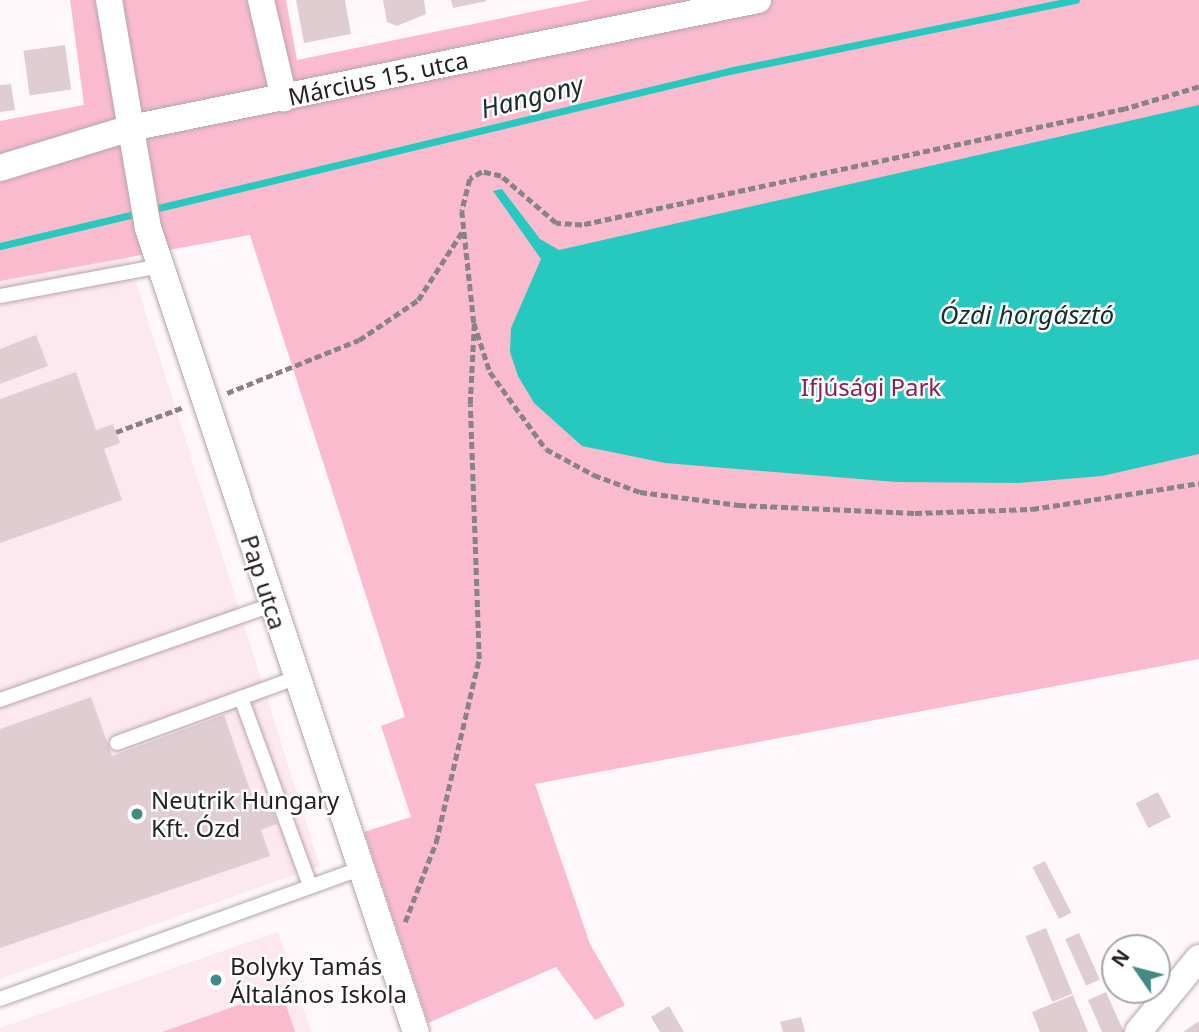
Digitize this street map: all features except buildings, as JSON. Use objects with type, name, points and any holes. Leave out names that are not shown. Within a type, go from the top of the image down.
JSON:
[{"type":"street","name":"Pap utca","points":[[109,0],[148,228],[359,869],[416,1032]]},
{"type":"street","points":[[261,0],[284,98]]},
{"type":"street","name":"Március 15. utca","points":[[0,168],[131,128],[758,0]]},
{"type":"street","points":[[1138,1032],[1199,958]]},
{"type":"lane","points":[[0,296],[161,265]]},
{"type":"lane","points":[[0,700],[272,605]]},
{"type":"lane","points":[[117,743],[296,678]]},
{"type":"lane","points":[[241,698],[310,886]]},
{"type":"lane","points":[[0,999],[359,869]]},
{"type":"path","points":[[391,959],[436,842],[479,659],[470,404],[474,323],[463,230],[464,191],[482,172],[501,176],[556,223],[582,225],[1125,109],[1199,87]]},
{"type":"path","points":[[226,393],[322,356],[418,300],[463,230]]},
{"type":"path","points":[[474,323],[505,401],[546,449],[640,492],[739,505],[915,513],[1032,509],[1199,483]]},
{"type":"path","points":[[116,432],[193,404]]},
{"type":"shaded area","points":[[128,257],[320,866],[0,979],[0,281]]},
{"type":"shaded area","name":"Bolyky Tamás Általános Iskola","points":[[278,932],[311,1032],[0,1032],[0,1028]]},
{"type":"green space","name":"Ifjúsági Park","points":[[70,0],[286,0],[297,60],[590,0],[1199,0],[1199,659],[535,784],[590,944],[625,1005],[595,1020],[556,967],[428,1023],[364,832],[411,817],[381,726],[405,717],[250,235],[0,281],[0,121],[84,105]]},
{"type":"green space","points":[[281,990],[295,1032],[162,1032]]},
{"type":"water","name":"Ózdi horgásztó","points":[[1199,105],[1199,454],[1102,476],[1018,483],[896,482],[665,463],[582,446],[534,403],[518,376],[510,352],[511,328],[541,259],[493,191],[502,189],[540,239],[559,250]]},
{"type":"waterway","name":"Hangony","points":[[150,210],[729,71],[1076,0]]},
{"type":"waterway","name":"Hangony","points":[[0,246],[139,213]]},
{"type":"place","name":"Neutrik Hungary Kft. Ózd","points":[[137,814]]},
{"type":"place","name":"Bolyky Tamás Általános Iskola","points":[[216,980]]}]
